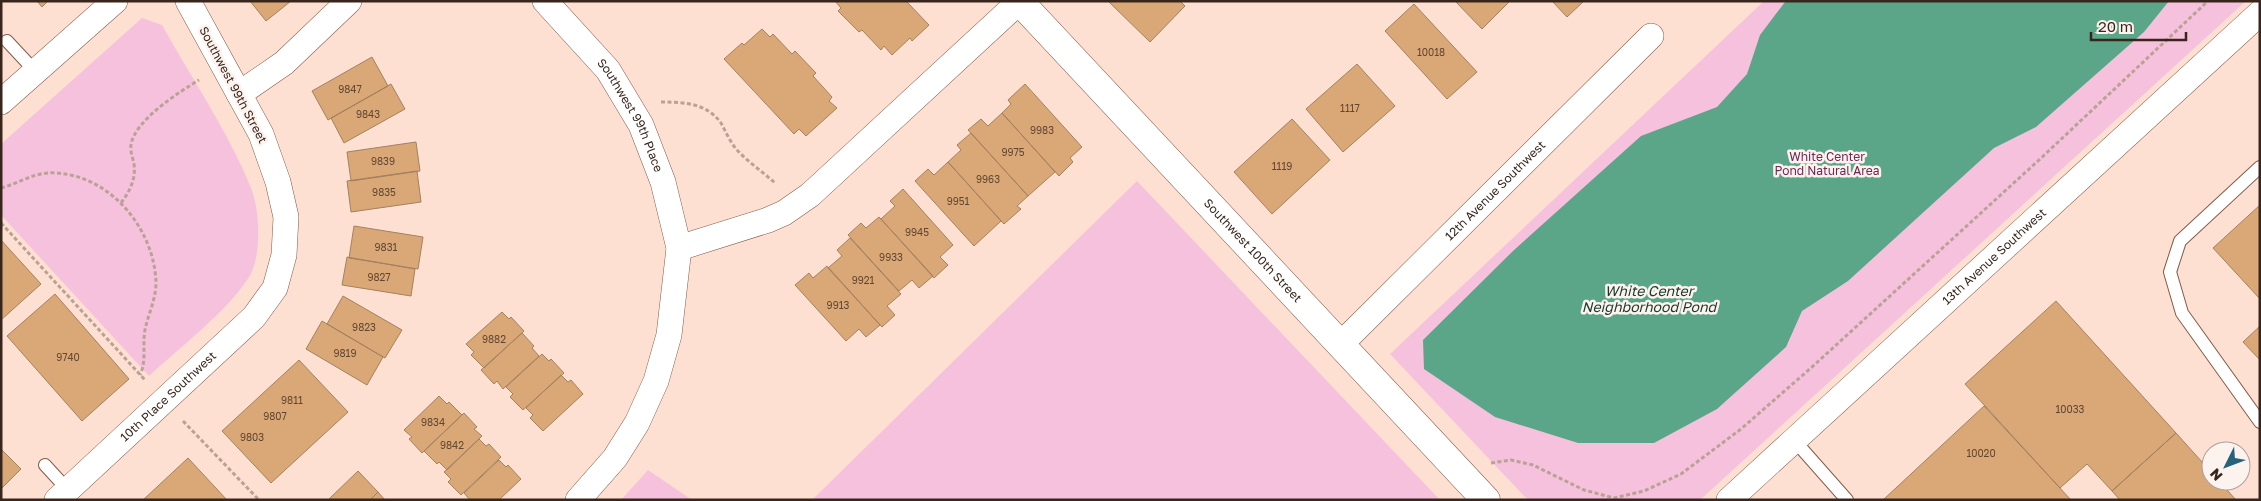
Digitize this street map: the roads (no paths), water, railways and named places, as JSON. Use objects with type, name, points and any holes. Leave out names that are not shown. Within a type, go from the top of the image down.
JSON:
[{"type":"street","points":[[1,102],[115,1]]},
{"type":"street","name":"Southwest 99th Street","points":[[188,1],[261,134],[278,182],[286,217],[284,255],[275,288]]},
{"type":"street","points":[[239,94],[284,63],[349,1]]},
{"type":"street","name":"Southwest 99th Place","points":[[545,1],[608,70],[641,125],[663,182],[680,248]]},
{"type":"street","points":[[578,500],[615,458],[637,423],[656,381],[669,335],[680,248],[768,220],[784,213],[810,195],[1019,1]]},
{"type":"street","name":"Southwest 100th Street","points":[[1019,1],[1486,500]]},
{"type":"street","name":"13th Avenue Southwest","points":[[1729,500],[2260,13]]},
{"type":"street","name":"12th Avenue Southwest","points":[[1340,346],[1651,36]]},
{"type":"street","name":"10th Place Southwest","points":[[62,495],[254,317],[275,288]]},
{"type":"lane","points":[[7,41],[35,71]]},
{"type":"lane","points":[[2260,167],[2180,241],[2170,272],[2182,313],[2260,422]]},
{"type":"lane","points":[[1794,440],[1847,500]]},
{"type":"lane","points":[[45,465],[62,495]]},
{"type":"water","name":"White Center Neighborhood Pond","points":[[2169,1],[2144,32],[2036,127],[1994,148],[1848,281],[1802,311],[1786,347],[1717,409],[1654,443],[1578,443],[1495,417],[1424,369],[1423,340],[1513,251],[1641,136],[1717,107],[1747,74],[1760,35],[1785,2]]},
{"type":"park label","name":"White Center Pond Natural Area","points":[[1827,164]]}]
